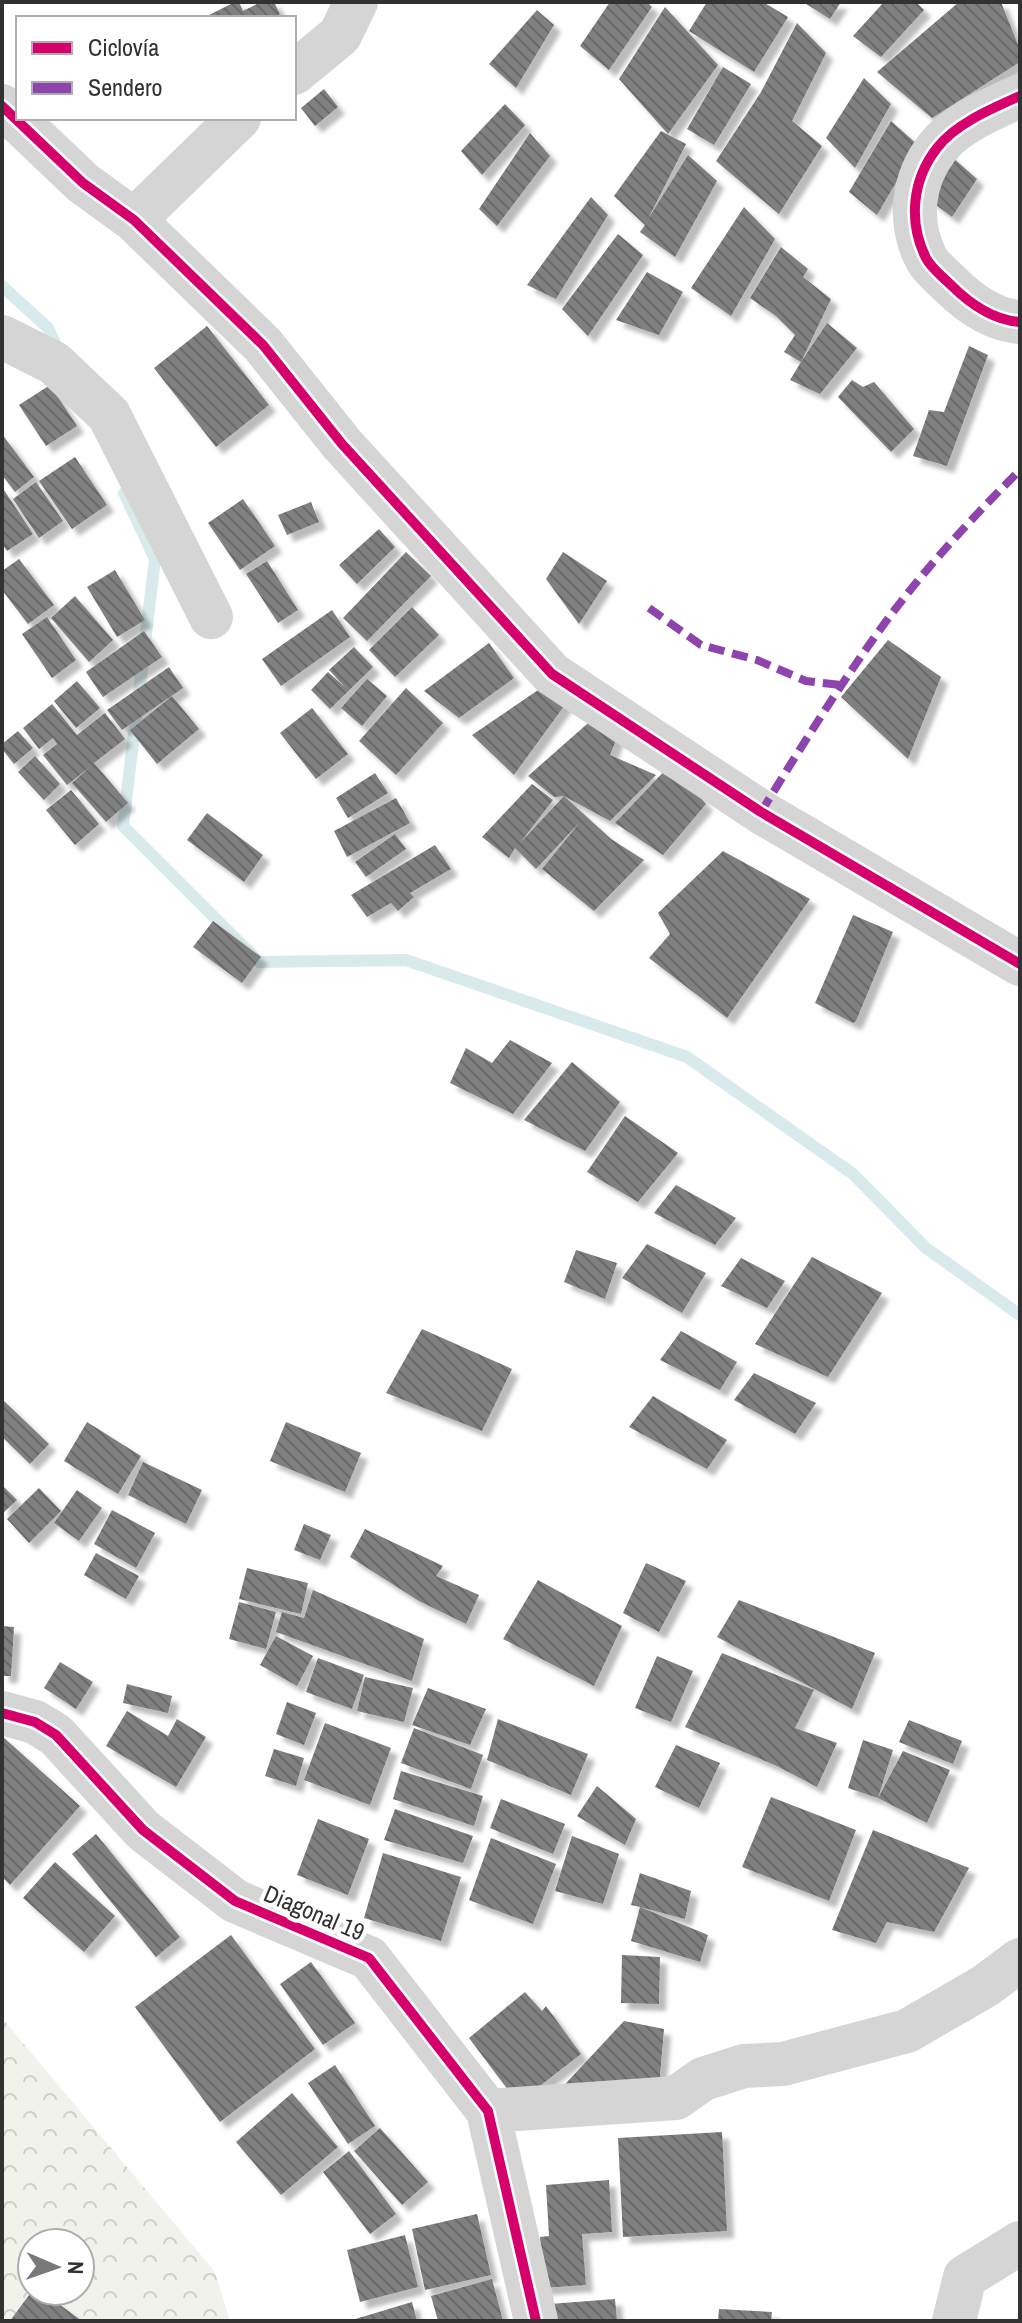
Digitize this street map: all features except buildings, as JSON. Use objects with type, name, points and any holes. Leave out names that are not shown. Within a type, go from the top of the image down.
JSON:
[{"type":"street","points":[[296,71],[340,35],[356,2]]},
{"type":"street","points":[[1020,96],[975,117],[938,147],[916,186],[914,224],[927,261],[971,305],[1008,321],[1020,322]]},
{"type":"street","points":[[17,120],[83,183],[134,220],[263,345],[342,444],[552,674],[761,812],[1020,964]]},
{"type":"street","points":[[134,220],[237,120]]},
{"type":"street","points":[[2,337],[54,363],[109,415],[211,617]]},
{"type":"street","name":"Diagonal 19","points":[[2,1713],[35,1722],[56,1735],[143,1830],[235,1901],[369,1958],[488,2111],[536,2321]]},
{"type":"street","points":[[488,2111],[676,2098],[703,2079],[744,2066],[783,2064],[907,2031],[985,1986],[1020,1960]]},
{"type":"street","points":[[954,2321],[965,2277],[1020,2243]]},
{"type":"green space","points":[[2,2018],[215,2272],[230,2321],[2,2321]]},
{"type":"waterway","points":[[2,286],[48,328],[58,349]]},
{"type":"waterway","points":[[124,493],[155,559],[123,826],[259,962],[406,960],[687,1057],[853,1174],[926,1248],[1020,1315]]},
{"type":"marked path","points":[[761,812],[841,685],[893,612],[954,539],[1020,470]]},
{"type":"marked path","points":[[649,608],[701,645],[757,660],[806,681],[841,685]]},
{"type":"cycle path","points":[[1020,96],[964,124],[945,139],[922,174],[915,202],[920,244],[928,262],[966,299],[982,310],[1020,322]]},
{"type":"cycle path","points":[[2,106],[16,119]]},
{"type":"cycle path","points":[[17,120],[83,183],[134,220],[263,345],[342,444],[552,674],[761,812],[1020,964]]},
{"type":"cycle path","points":[[2,1713],[35,1722],[56,1735],[143,1830],[235,1901],[369,1958],[488,2111],[536,2321]]}]
